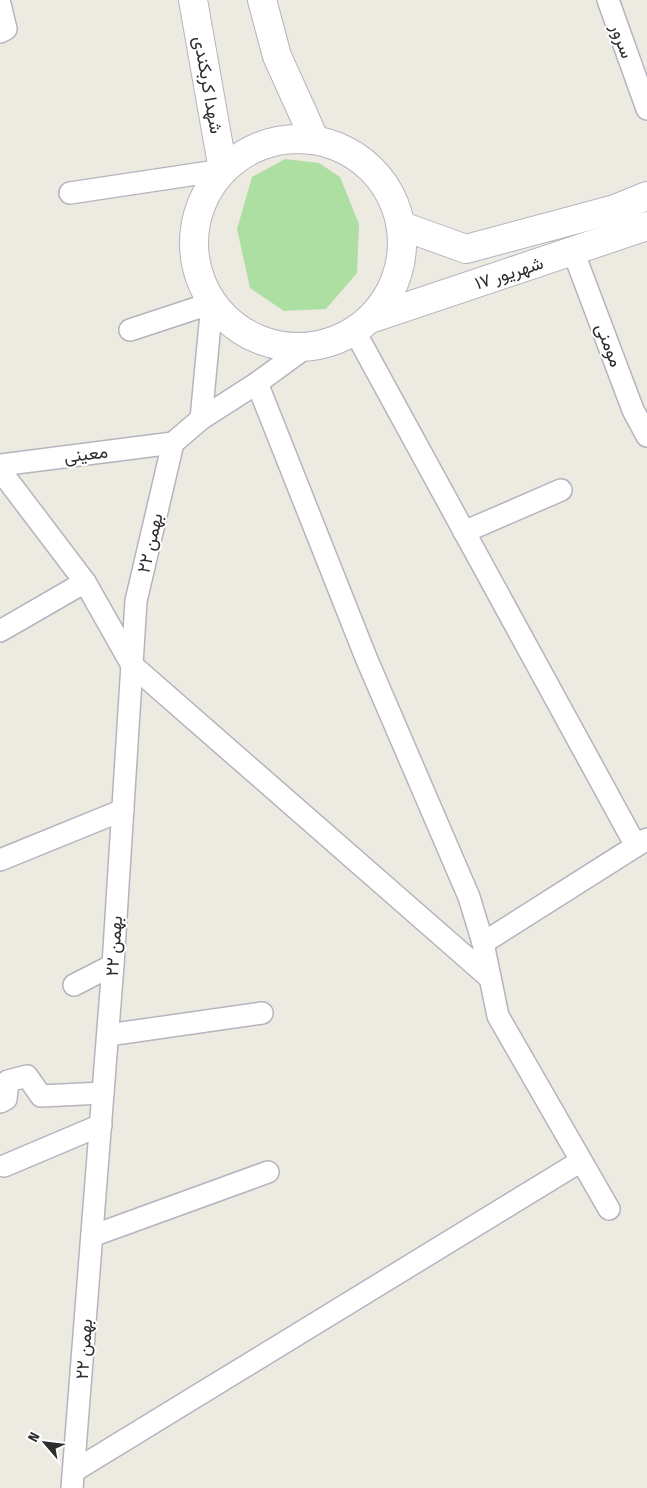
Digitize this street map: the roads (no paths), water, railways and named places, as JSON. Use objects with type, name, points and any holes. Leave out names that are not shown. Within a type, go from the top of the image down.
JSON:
[{"type":"street","name":"شهدا کربکندی","points":[[192,0],[223,170]]},
{"type":"street","points":[[262,0],[277,56],[314,138]]},
{"type":"street","name":"سرور","points":[[608,0],[647,110]]},
{"type":"street","points":[[0,4],[3,30]]},
{"type":"street","points":[[305,348],[269,344],[237,328],[212,303],[197,270],[194,234],[202,200],[223,170],[249,150],[280,139],[314,138],[345,148],[372,168],[392,194],[402,226],[402,259],[391,291],[362,325],[464,532],[641,843],[483,943]]},
{"type":"street","points":[[70,194],[223,170]]},
{"type":"street","name":"۱۷ شهریور","points":[[402,226],[466,249],[616,209],[647,196]]},
{"type":"street","name":"۱۷ شهریور","points":[[305,348],[340,339],[362,325],[647,226]]},
{"type":"street","name":"مومنی","points":[[574,251],[640,409],[647,436]]},
{"type":"street","points":[[130,330],[212,303]]},
{"type":"street","points":[[201,420],[212,303]]},
{"type":"street","points":[[173,444],[201,420],[305,348]]},
{"type":"street","points":[[257,383],[367,660],[469,897],[483,943],[498,1016],[609,1209]]},
{"type":"street","name":"معینی","points":[[0,465],[173,444]]},
{"type":"street","name":"۲۲ بهمن","points":[[73,1479],[108,1035],[136,601],[173,444]]},
{"type":"street","points":[[0,470],[85,582],[132,665],[490,978]]},
{"type":"street","points":[[464,532],[561,490]]},
{"type":"street","points":[[0,631],[85,582]]},
{"type":"street","points":[[0,860],[123,810]]},
{"type":"street","points":[[74,985],[113,965]]},
{"type":"street","points":[[108,1035],[262,1013]]},
{"type":"street","points":[[0,1102],[6,1099],[8,1081],[27,1076],[41,1096],[103,1093]]},
{"type":"street","points":[[4,1166],[101,1125]]},
{"type":"street","points":[[73,1479],[581,1161]]},
{"type":"street","points":[[92,1236],[268,1172]]}]
